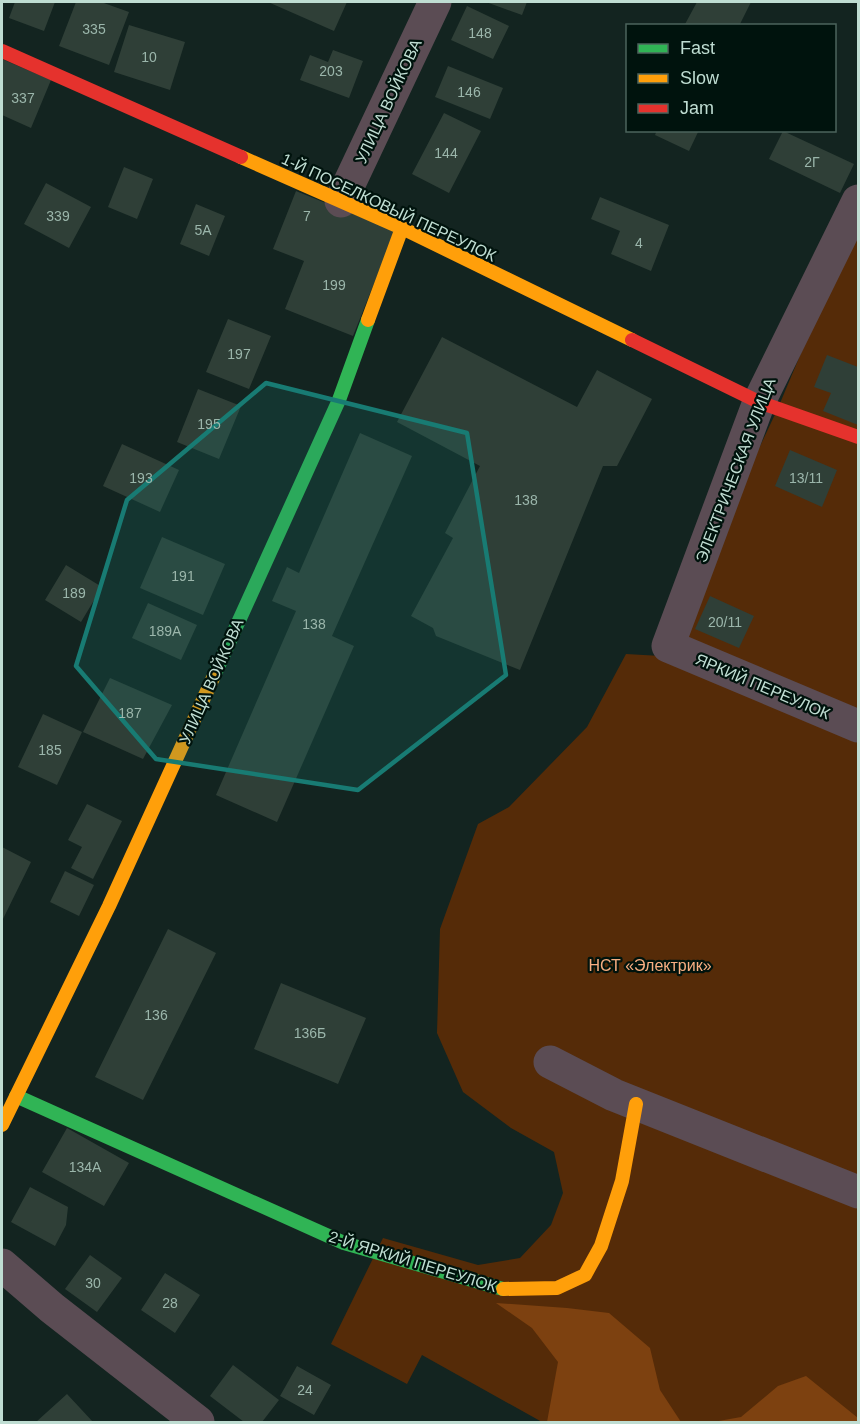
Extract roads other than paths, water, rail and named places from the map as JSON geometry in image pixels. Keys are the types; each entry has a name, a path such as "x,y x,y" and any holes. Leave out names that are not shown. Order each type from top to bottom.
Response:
{"street":[{"name":"УЛИЦА ВОЙКОВА","path":"340,201 435,2"},
{"name":"1-Й ПОСЕЛКОВЫЙ ПЕРЕУЛОК","path":"2,51 402,228 759,402 858,437"},
{"name":"ЭЛЕКТРИЧЕСКАЯ УЛИЦА","path":"668,646 759,402 858,201"},
{"name":"УЛИЦА ВОЙКОВА","path":"2,1125 109,906 339,400 402,228"},
{"name":"ЯРКИЙ ПЕРЕУЛОК","path":"668,646 858,726"},
{"path":"550,1062 614,1095 858,1192"},
{"name":"2-Й ЯРКИЙ ПЕРЕУЛОК","path":"16,1096 344,1243 505,1289 557,1288 585,1275 601,1246 621,1181 636,1104"},
{"path":"2,1264 52,1308 198,1422"}],"park label":[{"name":"НСТ «Электрик»","path":"650,965"}]}
